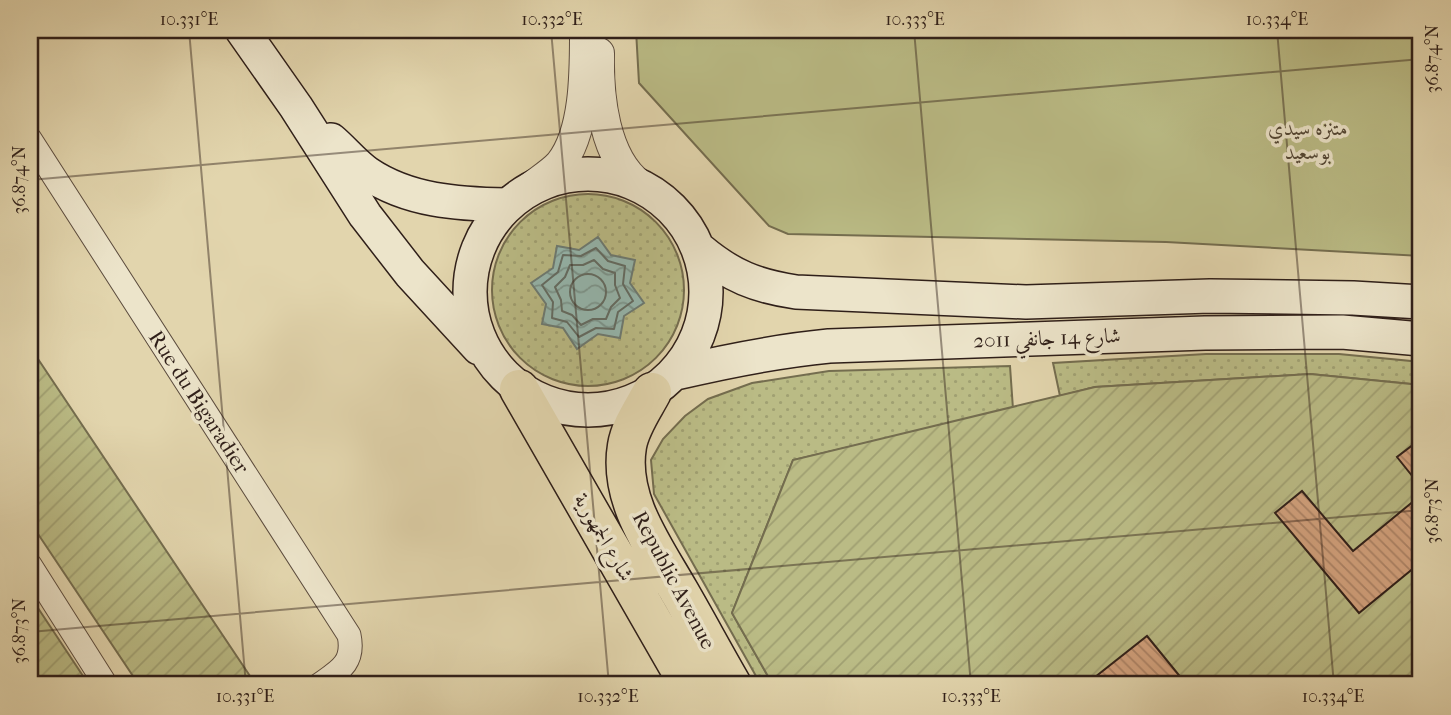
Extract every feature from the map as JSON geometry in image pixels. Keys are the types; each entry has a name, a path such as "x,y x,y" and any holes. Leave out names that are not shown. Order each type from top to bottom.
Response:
{"highway":[{"name":"Republic Avenue","path":"664,382 635,423 627,444 626,468 630,498 644,530 732,685"},
{"name":"شارع الجمهورية","path":"519,388 689,685"}],"main road":[{"path":"242,30 296,107 365,215 410,273 490,359 519,388 539,400 561,407 585,410 608,409 631,403 664,382 691,351 702,327 707,302 706,275 700,250 686,224 666,201 640,185 614,176 585,173 556,177 518,197 488,227 476,252 470,279 470,307 477,335 490,359"},
{"path":"296,107 365,172 394,188 461,204 518,197"},
{"name":"شارع 14 جانفي 2011","path":"700,250 724,270 743,279 763,287 796,292 1026,302 1210,296 1421,302"},
{"name":"شارع 14 جانفي 2011","path":"664,382 740,357 829,346 1205,333 1342,332 1421,338"}],"street":[{"path":"518,197 559,166 577,132 584,30"},
{"path":"600,30 599,71 611,143 624,169 640,185"},
{"name":"Rue du Bigaradier","path":"30,139 349,635 350,649 343,668 319,685"},
{"path":"30,565 106,685"}],"green space":[{"name":"متنزه سيدي بوسعيد","path":"636,30 1421,30 1421,256 1166,242 788,234 769,226 639,83"},
{"path":"588,194 625,201 656,222 677,253 684,290 677,327 656,358 625,379 588,386 551,379 520,358 499,327 492,290 499,253 520,222 551,201"},
{"path":"30,347 256,685 139,685 30,522"},
{"path":"1206,354 1339,354 1421,362 1421,385 1310,374 1095,387 1060,396 1053,363"},
{"path":"1010,366 1013,409 793,460 732,613 773,685 761,685 654,494 651,460 663,439 685,416 708,399 752,383 829,371"},
{"path":"1310,374 1421,385 1421,685 773,685 732,613 793,460 1095,387"},
{"path":"30,596 89,685 30,685"}],"water":[{"path":"598,237 611,255 635,260 630,283 644,303 624,316 620,338 598,334 577,349 563,328 542,324 546,304 531,283 553,268 557,246 579,250"}],"building":[{"path":"1418,441 1421,445 1421,487 1397,457"},
{"path":"1302,491 1353,551 1421,495 1421,562 1359,613 1275,513"},
{"path":"1147,636 1187,685 1085,685"}]}
